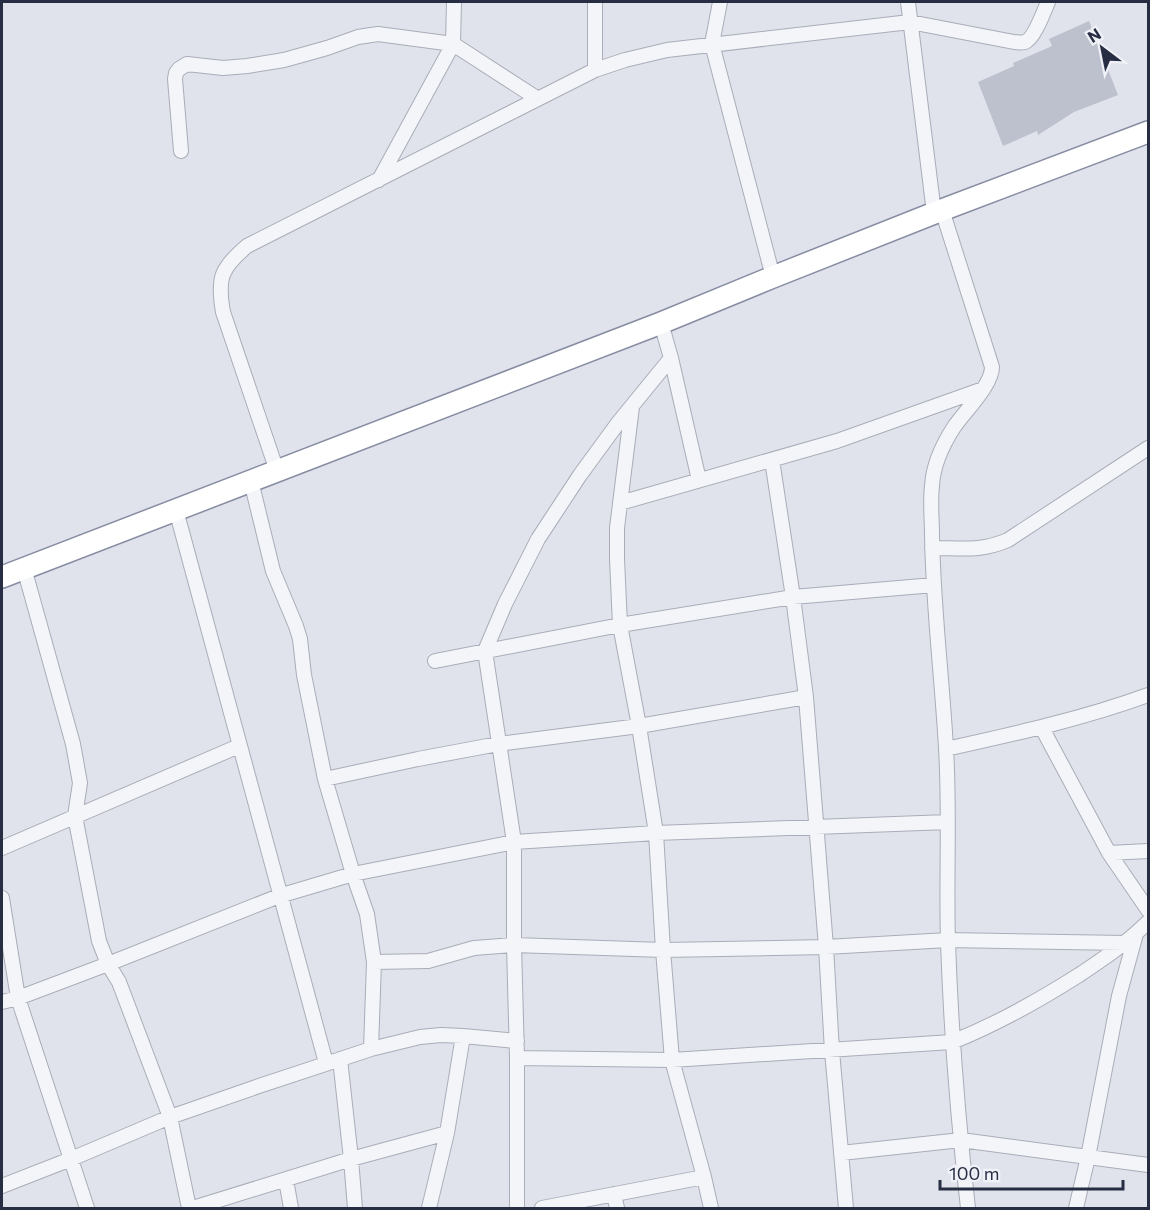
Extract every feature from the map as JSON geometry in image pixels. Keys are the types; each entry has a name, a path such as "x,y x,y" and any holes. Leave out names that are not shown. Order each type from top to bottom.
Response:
{"highway":[{"path":"2,577 662,323 938,211 1149,132"}],"street":[{"path":"379,180 453,44 454,2"},
{"path":"595,2 595,70"},
{"path":"720,2 712,44 773,277"},
{"path":"908,2 938,211 992,367 990,379 954,428 940,454 934,469 932,486 932,548 946,749 948,940 952,1042 968,1209"},
{"path":"277,471 223,312 220,294 222,276 231,260 247,246 595,70 624,60 667,50 712,44 910,22 1014,42 1025,42 1030,39 1048,2"},
{"path":"181,151 175,79 179,69 187,64 224,68 247,66 284,60 358,37 378,34 453,44 538,99"},
{"path":"662,323 699,480"},
{"path":"517,1209 514,842 485,651 505,604 538,539 580,475 671,358"},
{"path":"620,503 866,431 983,389"},
{"path":"633,405 617,528 620,624 656,833 672,1060 711,1209"},
{"path":"932,548 986,548 1008,540 1149,448"},
{"path":"771,460 806,697 846,1209"},
{"path":"251,481 268,554 300,639 304,675 325,779 367,914 374,963 371,1049"},
{"path":"176,510 326,1064"},
{"path":"24,568 73,744 80,783 75,816 99,941 108,964 119,982 170,1117 191,1209 351,1159 447,1133"},
{"path":"435,661 620,624 793,597 934,585"},
{"path":"946,749 1042,728 1123,705 1149,695"},
{"path":"325,779 498,744 639,726 806,697"},
{"path":"1042,728 1109,853 1149,910"},
{"path":"2,848 239,746"},
{"path":"2,1002 108,964 279,896 353,874 514,842 656,833 948,822"},
{"path":"1109,853 1149,851"},
{"path":"2,898 18,998 87,1209"},
{"path":"517,1058 672,1060 952,1042 1028,1007 1104,959 1149,922"},
{"path":"374,963 428,961 474,948 514,945 663,950 948,940 1130,939"},
{"path":"1076,1209 1130,939"},
{"path":"2,1186 170,1117 371,1049 420,1037 463,1036 517,1041"},
{"path":"429,1209 447,1133 463,1036"},
{"path":"340,1059 355,1209"},
{"path":"841,1153 961,1140 1149,1165"},
{"path":"542,1209 704,1177"},
{"path":"286,1180 291,1209"},
{"path":"614,1194 616,1209"}],"building":[{"path":"1089,21 1118,95 1074,112 1038,135 1037,131 1003,146 978,82 1052,46 1049,39"}]}
